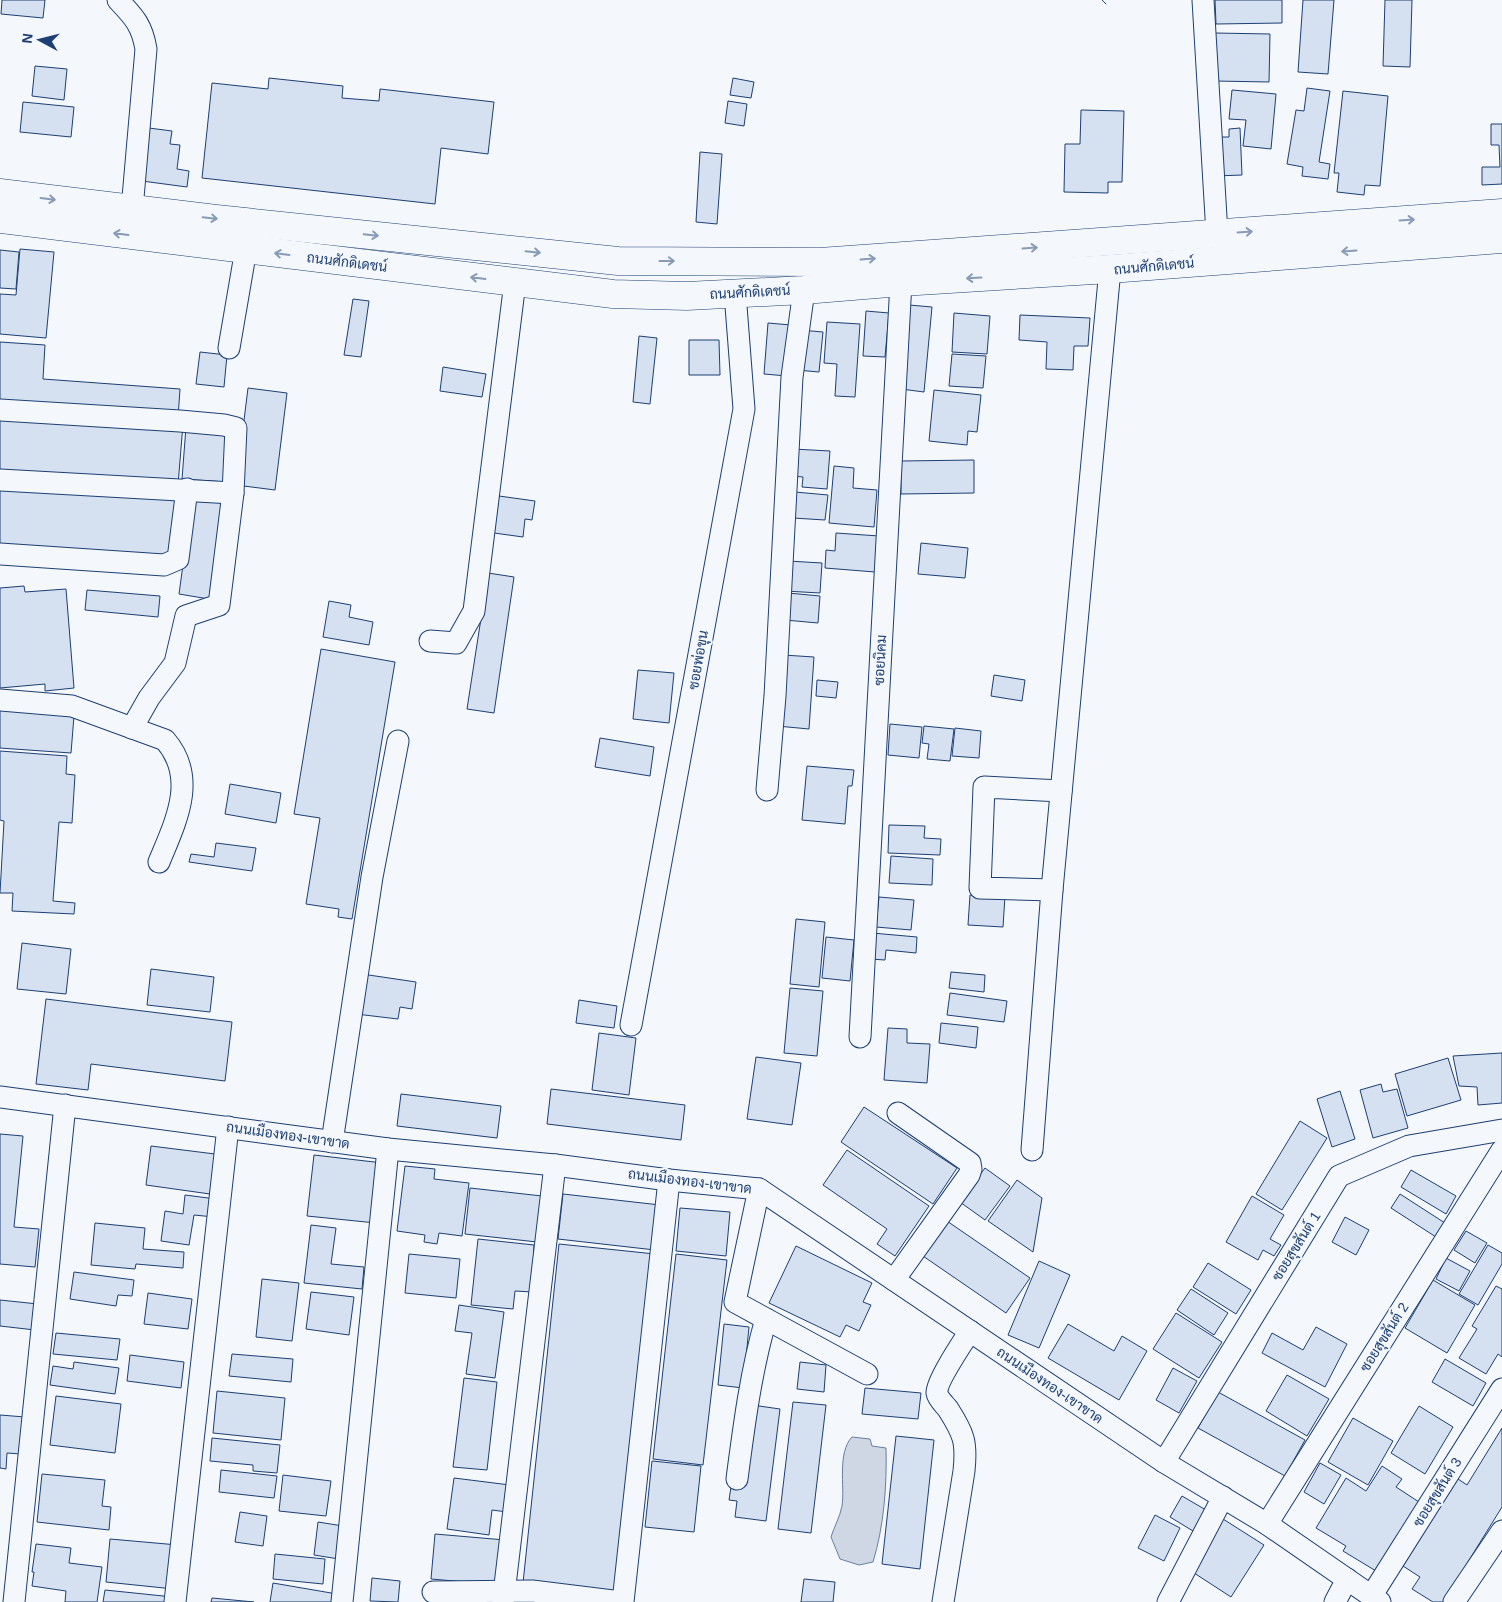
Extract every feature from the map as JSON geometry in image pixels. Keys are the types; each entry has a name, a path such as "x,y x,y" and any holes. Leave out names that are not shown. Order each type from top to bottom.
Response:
{"main road":[{"name":"ถนนศักดิเดชน์","path":"0,193 618,261 820,262 1502,213"},
{"name":"ถนนศักดิเดชน์","path":"0,219 613,294 687,296 1110,270 1502,239"}],"street":[{"path":"118,0 136,18 144,35 146,49 132,209"},
{"path":"1203,0 1217,234"},
{"path":"229,348 246,249"},
{"path":"1032,1150 1052,890 1110,270"},
{"path":"430,641 456,643 474,611 516,282"},
{"name":"ซอยนิคม","path":"860,1037 901,282"},
{"path":"767,790 775,696 792,377 804,290"},
{"name":"ซอยพ่อขุน","path":"631,1025 744,409 734,293"},
{"path":"0,410 224,425 236,428 233,493 219,605 186,616 175,663 149,698 132,728"},
{"path":"0,480 233,493"},
{"path":"0,554 168,564 178,559 187,489"},
{"path":"0,700 72,706 165,740 174,751 182,773 181,799 159,862"},
{"path":"332,1142 372,877 398,742"},
{"path":"1052,890 980,888 984,787 1061,791"},
{"name":"ถนนเมืองทอง-เขาขาด","path":"0,1097 388,1149 555,1165 669,1180 759,1189 1164,1462 1266,1524 1376,1599"},
{"path":"14,1602 65,1105"},
{"path":"894,1280 969,1175 971,1169 970,1163 898,1113"},
{"path":"175,1602 228,1127"},
{"name":"ซอยสุขสันต์ 1","path":"1164,1462 1339,1176 1408,1146 1502,1130"},
{"path":"342,1602 388,1149"},
{"name":"ซอยสุขสันต์ 2","path":"1266,1524 1502,1150"},
{"path":"503,1597 555,1165"},
{"path":"433,1592 503,1597 548,1593 622,1602 669,1180"},
{"path":"759,1189 735,1302 867,1374"},
{"path":"737,1479 744,1422 758,1346 766,1319"},
{"path":"943,1602 966,1450 962,1432 939,1398 937,1390 950,1362 970,1331"},
{"name":"ซอยสุขสันต์ 3","path":"1376,1599 1502,1388"},
{"path":"1168,1602 1223,1497"},
{"path":"1454,1602 1502,1531"},
{"path":"1335,1602 1347,1579"}],"shaded area":[{"path":"852,1437 870,1439 872,1446 886,1448 884,1505 877,1548 873,1562 859,1565 840,1559 831,1537 842,1506 843,1461 847,1444"}],"building":[{"path":"2,0 45,0 43,18 1,14"},
{"path":"1215,0 1282,0 1282,23 1216,24"},
{"path":"1303,0 1334,0 1328,74 1298,72"},
{"path":"1385,0 1412,0 1410,67 1383,66"},
{"path":"1215,33 1270,34 1269,82 1215,81"},
{"path":"35,66 67,69 64,100 32,96"},
{"path":"269,78 343,86 342,98 379,101 380,89 494,102 488,154 441,148 435,204 202,178 212,83 268,89"},
{"path":"733,78 754,82 751,98 730,95"},
{"path":"1307,88 1330,91 1319,162 1330,164 1328,179 1302,176 1303,167 1287,164 1296,110 1304,111"},
{"path":"1232,90 1276,94 1271,149 1243,146 1246,120 1229,119"},
{"path":"1343,91 1388,96 1380,186 1365,185 1364,195 1337,192 1339,173 1334,173"},
{"path":"728,101 747,104 744,126 725,123"},
{"path":"23,102 74,107 71,137 20,132"},
{"path":"1081,110 1124,111 1122,182 1108,182 1108,193 1064,192 1065,144 1080,144"},
{"path":"1491,124 1502,124 1502,184 1482,185 1482,167 1500,167 1499,145 1491,145"},
{"path":"149,128 172,131 170,144 180,145 177,169 189,171 187,187 142,181"},
{"path":"1240,128 1242,175 1215,176 1214,137 1229,137 1229,129"},
{"path":"700,152 722,154 717,224 696,222"},
{"path":"20,249 54,252 46,338 0,334 0,294 16,295"},
{"path":"0,250 19,252 16,289 0,288"},
{"path":"353,299 369,301 361,357 344,355"},
{"path":"909,305 932,307 924,392 901,389"},
{"path":"866,311 889,313 885,357 863,356"},
{"path":"954,313 990,316 987,354 952,352"},
{"path":"1020,315 1090,318 1088,346 1074,346 1073,370 1046,369 1047,342 1019,340"},
{"path":"827,322 860,324 855,397 835,396 837,364 824,363"},
{"path":"768,323 791,325 787,376 764,374"},
{"path":"800,330 823,332 819,372 797,370"},
{"path":"639,336 657,338 650,404 633,402"},
{"path":"689,340 719,340 720,375 689,375"},
{"path":"0,342 45,345 43,379 180,389 178,418 0,405"},
{"path":"200,352 227,355 224,387 196,384"},
{"path":"952,354 986,356 983,388 949,386"},
{"path":"443,367 486,374 482,397 440,391"},
{"path":"248,388 287,393 275,490 236,485"},
{"path":"934,390 981,395 977,432 968,431 967,445 929,441"},
{"path":"0,414 183,424 178,485 0,473"},
{"path":"186,427 229,430 226,482 182,479"},
{"path":"793,449 830,451 827,489 802,487 803,477 791,476"},
{"path":"974,460 974,493 901,494 901,461"},
{"path":"834,466 854,468 853,488 877,490 874,527 829,523"},
{"path":"0,484 177,492 173,556 0,545"},
{"path":"193,492 223,496 209,599 179,594"},
{"path":"795,492 828,495 825,520 793,518"},
{"path":"499,496 535,501 532,520 525,519 523,537 494,533"},
{"path":"836,533 879,536 875,572 825,568 826,550 835,551"},
{"path":"921,543 968,548 965,578 918,574"},
{"path":"788,561 822,563 820,593 785,591"},
{"path":"488,573 514,577 494,713 467,709"},
{"path":"24,586 25,592 66,589 74,688 45,691 45,684 0,688 0,588"},
{"path":"87,590 160,596 158,617 85,610"},
{"path":"788,593 820,596 818,623 785,620"},
{"path":"329,601 351,605 349,617 373,622 369,645 323,637"},
{"path":"321,649 395,662 352,919 338,917 339,909 306,904 320,818 294,814"},
{"path":"783,655 814,657 809,729 777,726"},
{"path":"638,670 674,673 669,723 633,719"},
{"path":"994,675 1025,680 1022,701 991,696"},
{"path":"817,680 838,682 836,698 816,696"},
{"path":"0,710 74,716 71,753 0,748"},
{"path":"890,724 922,727 919,758 888,755"},
{"path":"924,726 954,729 950,761 927,759 929,744 922,743"},
{"path":"955,728 981,731 979,758 952,756"},
{"path":"600,738 654,747 650,776 595,767"},
{"path":"0,751 67,756 66,774 75,775 72,823 59,822 53,901 75,903 74,914 12,911 13,893 0,893 4,821 0,820"},
{"path":"807,766 854,770 852,786 848,786 845,824 802,820"},
{"path":"230,784 281,793 276,823 225,814"},
{"path":"889,825 925,826 924,838 941,839 940,855 888,853"},
{"path":"216,843 256,848 252,871 189,862 191,854 214,857"},
{"path":"891,856 933,859 932,885 889,883"},
{"path":"970,895 1005,896 1003,927 968,925"},
{"path":"879,897 914,900 911,930 876,927"},
{"path":"796,919 825,922 819,987 790,984"},
{"path":"872,933 917,937 916,953 886,950 885,960 870,959"},
{"path":"826,937 854,940 850,981 822,978"},
{"path":"22,943 71,949 66,994 17,989"},
{"path":"151,969 214,977 210,1012 147,1005"},
{"path":"951,972 985,975 984,992 949,988"},
{"path":"362,974 416,982 412,1009 400,1007 398,1019 356,1014"},
{"path":"790,988 823,991 817,1056 784,1053"},
{"path":"950,993 1007,1001 1004,1022 947,1015"},
{"path":"46,999 232,1022 225,1081 91,1064 88,1090 36,1084"},
{"path":"579,1000 617,1006 614,1028 576,1023"},
{"path":"941,1023 978,1027 976,1048 939,1043"},
{"path":"888,1028 907,1029 907,1043 930,1044 927,1083 884,1080"},
{"path":"599,1033 636,1038 629,1095 592,1090"},
{"path":"1502,1053 1502,1103 1478,1105 1477,1087 1459,1086 1453,1056"},
{"path":"756,1057 801,1063 792,1125 747,1119"},
{"path":"1448,1058 1461,1100 1407,1116 1395,1074"},
{"path":"1381,1084 1383,1092 1397,1089 1408,1128 1373,1138 1360,1090"},
{"path":"551,1089 685,1105 681,1140 547,1124"},
{"path":"1340,1091 1355,1139 1332,1147 1317,1099"},
{"path":"401,1094 501,1106 497,1138 397,1126"},
{"path":"864,1107 957,1168 933,1204 841,1142"},
{"path":"1300,1121 1327,1138 1282,1210 1256,1194"},
{"path":"0,1134 23,1136 14,1227 39,1229 35,1267 0,1264"},
{"path":"151,1146 215,1154 210,1194 146,1185"},
{"path":"847,1150 929,1206 895,1256 877,1244 887,1229 823,1185"},
{"path":"314,1155 383,1163 376,1223 307,1216"},
{"path":"405,1166 435,1169 434,1179 469,1183 462,1236 439,1233 437,1244 424,1242 425,1235 397,1231"},
{"path":"985,1168 1010,1186 985,1220 960,1202"},
{"path":"1411,1170 1456,1196 1446,1214 1401,1187"},
{"path":"1017,1180 1042,1198 1033,1252 988,1221"},
{"path":"470,1188 542,1196 537,1242 465,1234"},
{"path":"563,1194 660,1205 655,1250 558,1239"},
{"path":"1400,1194 1445,1223 1436,1237 1391,1208"},
{"path":"185,1195 216,1199 214,1217 194,1215 189,1245 161,1241 165,1211 183,1214"},
{"path":"1252,1196 1284,1215 1270,1239 1281,1245 1274,1256 1263,1250 1258,1260 1226,1242"},
{"path":"680,1208 730,1212 726,1256 676,1251"},
{"path":"1345,1217 1369,1230 1356,1255 1332,1242"},
{"path":"944,1219 1030,1278 1006,1313 920,1254"},
{"path":"95,1223 145,1228 143,1249 184,1252 183,1268 136,1264 135,1269 91,1265"},
{"path":"311,1225 336,1228 331,1264 364,1267 362,1289 304,1283"},
{"path":"1466,1231 1487,1243 1475,1263 1454,1250"},
{"path":"478,1239 534,1245 532,1292 515,1291 513,1309 471,1305"},
{"path":"559,1244 655,1254 618,1592 523,1583"},
{"path":"1488,1245 1502,1253 1502,1264 1478,1305 1459,1294"},
{"path":"796,1246 872,1283 863,1302 871,1305 859,1331 846,1325 840,1337 769,1303"},
{"path":"409,1254 460,1259 456,1298 405,1293"},
{"path":"676,1254 727,1260 703,1465 653,1459"},
{"path":"1446,1258 1470,1271 1459,1291 1436,1279"},
{"path":"1039,1261 1070,1275 1039,1348 1008,1335"},
{"path":"1208,1263 1251,1290 1236,1314 1193,1287"},
{"path":"74,1272 134,1280 132,1296 118,1295 116,1306 70,1299"},
{"path":"262,1279 299,1283 292,1341 256,1337"},
{"path":"1433,1280 1475,1305 1447,1353 1405,1328"},
{"path":"1496,1286 1502,1289 1502,1357 1498,1354 1486,1374 1459,1358 1477,1329 1472,1326"},
{"path":"1191,1289 1228,1313 1214,1335 1177,1310"},
{"path":"311,1292 354,1297 349,1335 306,1329"},
{"path":"148,1293 192,1299 188,1329 144,1324"},
{"path":"0,1300 38,1304 35,1330 0,1326"},
{"path":"459,1305 504,1312 495,1378 466,1374 472,1333 455,1331"},
{"path":"1176,1313 1222,1342 1199,1378 1153,1349"},
{"path":"724,1324 749,1327 743,1388 718,1385"},
{"path":"1068,1324 1114,1351 1122,1336 1147,1351 1119,1400 1048,1358"},
{"path":"1316,1327 1347,1344 1325,1387 1262,1353 1272,1333 1303,1350"},
{"path":"56,1333 120,1339 117,1360 53,1354"},
{"path":"232,1354 293,1359 291,1382 229,1376"},
{"path":"130,1355 184,1362 181,1388 127,1381"},
{"path":"1445,1359 1486,1383 1473,1406 1432,1382"},
{"path":"74,1362 119,1368 115,1394 50,1385 53,1366 73,1369"},
{"path":"800,1362 826,1365 824,1392 797,1389"},
{"path":"1173,1368 1197,1381 1179,1413 1156,1400"},
{"path":"1287,1375 1329,1399 1307,1436 1266,1411"},
{"path":"464,1378 497,1382 487,1470 453,1467"},
{"path":"865,1388 921,1393 918,1419 862,1414"},
{"path":"217,1391 285,1398 281,1440 213,1433"},
{"path":"1218,1392 1305,1440 1285,1476 1198,1428"},
{"path":"56,1396 121,1404 115,1453 50,1445"},
{"path":"793,1402 826,1405 811,1533 778,1529"},
{"path":"752,1405 780,1409 766,1521 735,1517 737,1501 729,1500 731,1487 742,1489"},
{"path":"1419,1406 1453,1427 1425,1474 1391,1453"},
{"path":"0,1415 25,1417 21,1454 7,1453 6,1469 0,1468"},
{"path":"1353,1418 1393,1441 1368,1485 1328,1462"},
{"path":"1502,1428 1502,1507 1443,1602 1433,1602 1412,1589 1420,1577 1403,1566 1458,1479 1467,1485"},
{"path":"896,1436 934,1440 920,1569 882,1564"},
{"path":"212,1438 280,1445 277,1473 253,1471 253,1465 210,1461"},
{"path":"652,1461 701,1466 694,1532 645,1527"},
{"path":"1320,1463 1341,1475 1324,1504 1304,1492"},
{"path":"1382,1466 1402,1479 1396,1487 1419,1502 1376,1571 1343,1551 1346,1546 1316,1528 1346,1478 1366,1491"},
{"path":"221,1470 277,1476 274,1498 219,1492"},
{"path":"42,1474 105,1480 102,1506 111,1507 109,1530 37,1522"},
{"path":"283,1475 331,1481 326,1516 279,1511"},
{"path":"454,1478 510,1485 507,1512 492,1510 489,1535 447,1529"},
{"path":"1182,1496 1206,1510 1193,1531 1170,1517"},
{"path":"240,1512 267,1516 263,1546 235,1542"},
{"path":"1155,1515 1180,1528 1164,1561 1138,1548"},
{"path":"1223,1519 1264,1545 1231,1597 1191,1571"},
{"path":"318,1522 343,1526 339,1559 314,1555"},
{"path":"435,1534 505,1540 501,1585 431,1579"},
{"path":"110,1539 178,1545 174,1589 106,1582"},
{"path":"36,1544 71,1548 69,1563 102,1567 97,1602 65,1602 66,1591 32,1586"},
{"path":"275,1554 325,1559 323,1584 273,1579"},
{"path":"372,1578 400,1581 398,1602 370,1601"},
{"path":"804,1579 835,1582 833,1602 801,1602"},
{"path":"273,1583 337,1594 336,1602 270,1602"},
{"path":"105,1590 173,1597 173,1602 103,1602"},
{"path":"212,1598 254,1602 211,1602"}],"fence":[{"path":"1102,0 1107,5"}]}
